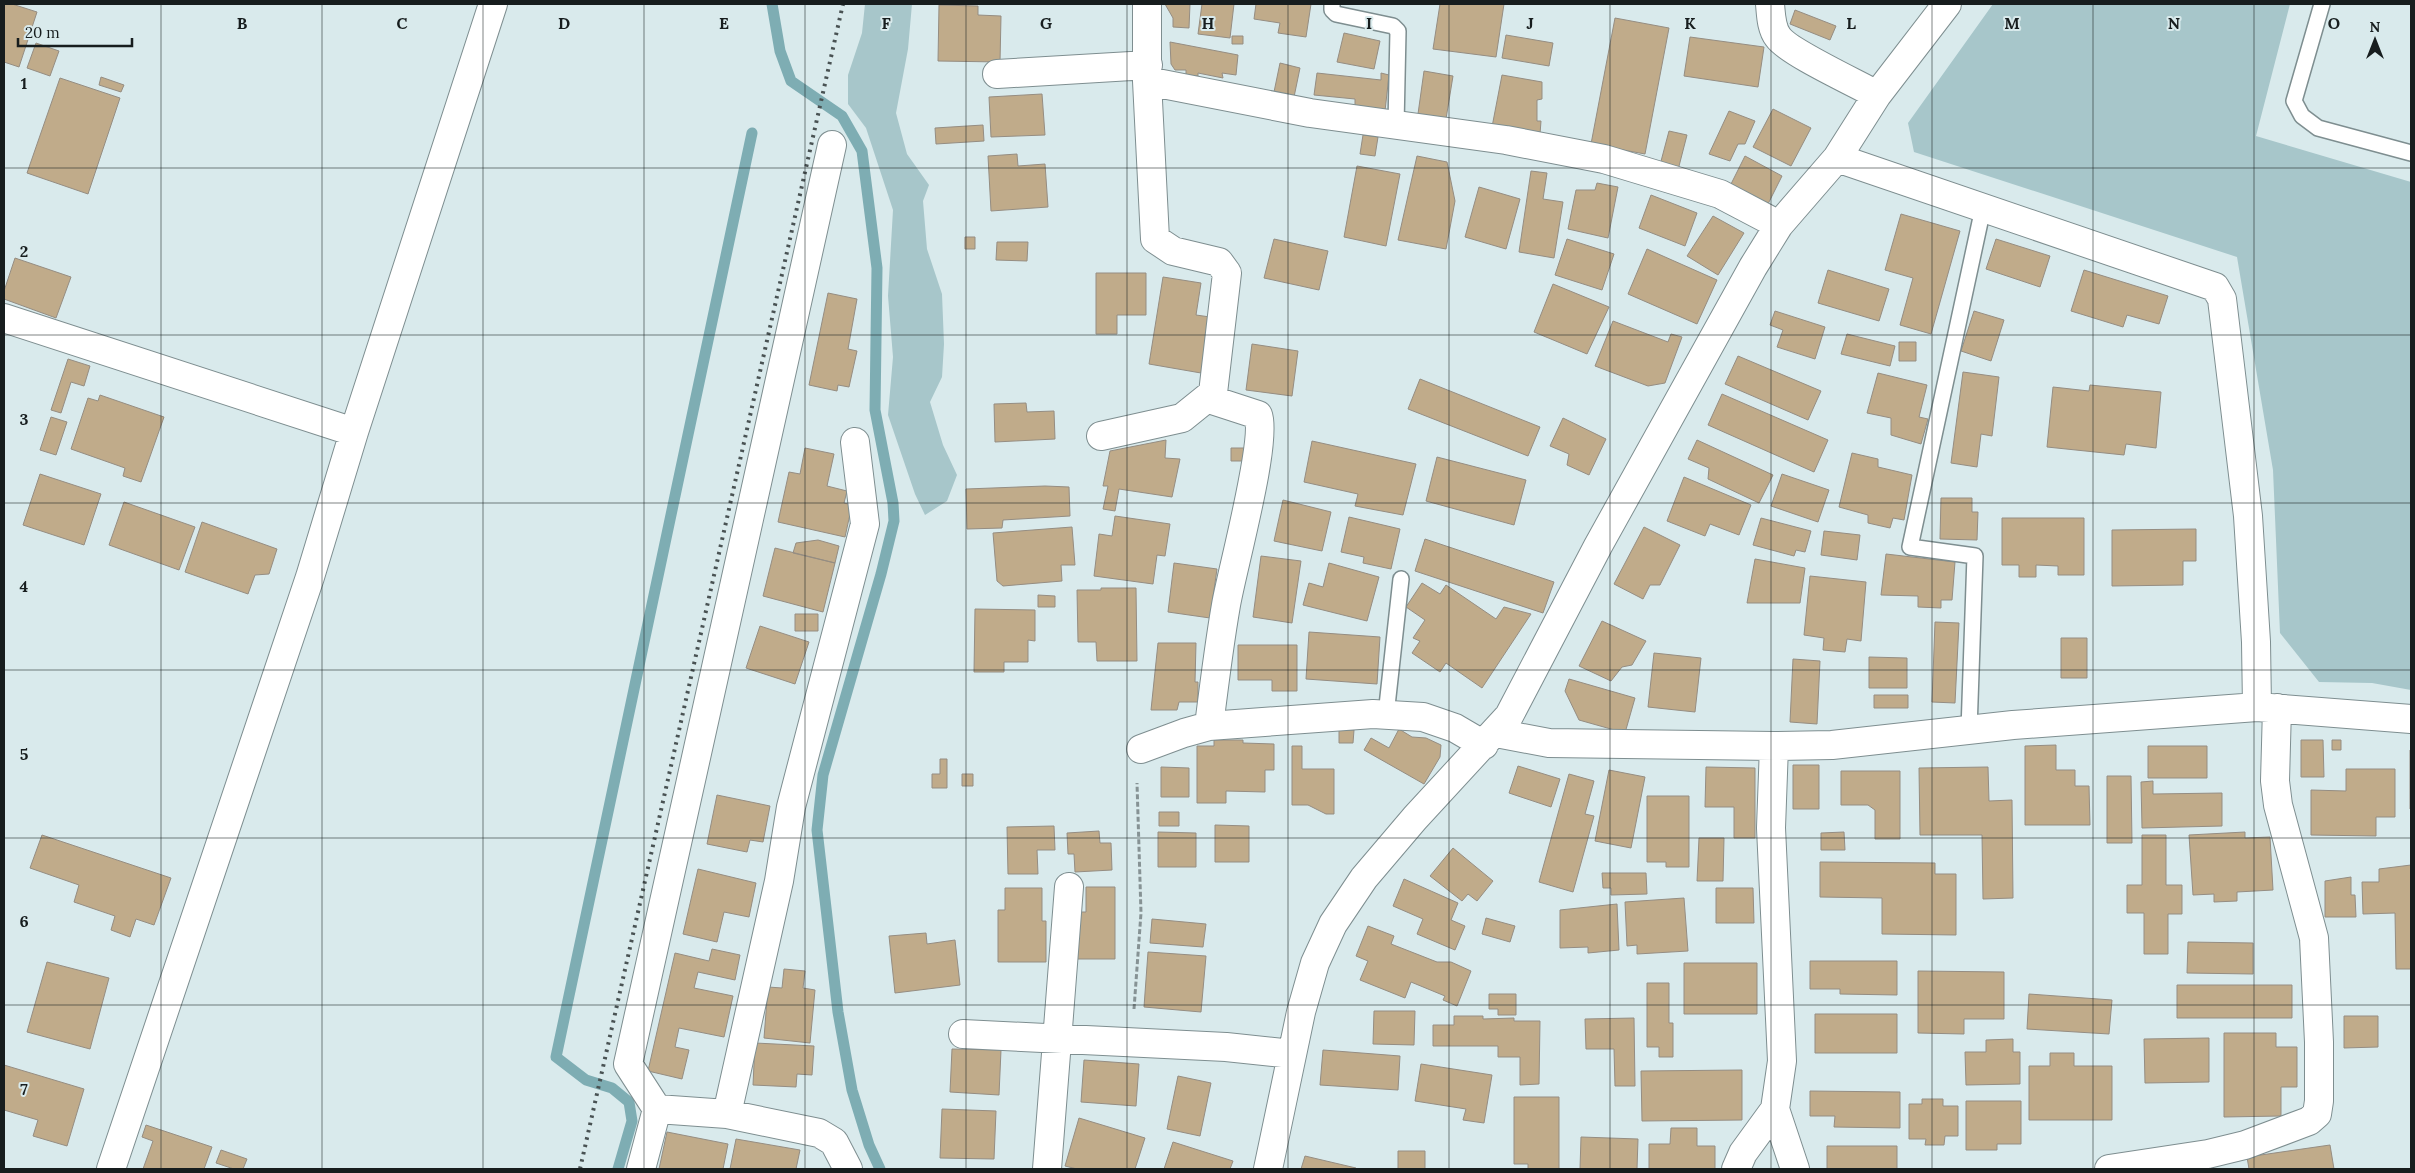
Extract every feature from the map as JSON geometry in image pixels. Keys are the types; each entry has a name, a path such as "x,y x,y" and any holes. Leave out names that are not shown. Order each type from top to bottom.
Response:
{"street":[{"path":"111,1169 310,577 354,432 493,4"},
{"path":"1147,4 1147,73 1155,239 1173,251 1219,262 1227,273 1213,393 1216,401 1258,415 1261,422 1258,449 1226,605 1209,726"},
{"path":"1770,4 1774,31 1779,39 1812,60 1877,95"},
{"path":"1268,1169 1301,1012 1316,963 1333,924 1364,878 1415,818 1490,739 1509,716 1612,521 1753,267 1779,225 1837,158 1877,95 1947,4"},
{"path":"997,74 1147,73 1310,112 1506,140 1604,159 1720,194 1779,225"},
{"path":"641,1169 657,1109 628,1064 832,145"},
{"path":"1837,158 2216,287 2222,299 2248,516 2256,642 2267,707 2278,805 2314,938 2319,1042 2317,1114 2309,1121 2245,1146 2139,1167 2109,1169"},
{"path":"4,318 354,432"},
{"path":"1101,436 1182,418 1213,393"},
{"path":"727,1114 779,881 791,807 865,524 855,442"},
{"path":"1141,749 1209,726 1373,714 1423,717 1490,739 1549,743 1774,746 1832,745 2136,714 2267,707 2411,719"},
{"path":"1774,746 1772,828 1782,1061 1775,1109 1795,1169"},
{"path":"1047,1169 1069,887"},
{"path":"963,1034 1058,1037 1226,1047 1292,1054"},
{"path":"657,1109 727,1114 819,1134 834,1142 848,1169"},
{"path":"1736,1169 1743,1153 1775,1109"}],"lane":[{"path":"1332,4 1332,10 1336,14 1393,26 1398,31 1396,125"},
{"path":"2322,4 2294,101 2302,116 2318,128 2411,153"},
{"path":"1970,730 1975,556 1910,547 1982,208"},
{"path":"1386,715 1401,579"}],"path":[{"path":"1132,1042 1141,913 1136,795 1141,749"}],"shaded area":[{"path":"865,4 912,4 908,49 896,113 907,154 929,185 923,201 927,249 942,294 944,344 942,377 930,402 943,445 957,475 947,501 925,515 915,494 888,415 893,357 888,296 893,210 866,128 848,104 848,75 862,33"},
{"path":"1993,4 2290,4 2256,136 2411,182 2411,690 2372,683 2319,682 2280,633 2273,470 2237,257 1914,152 1908,123"}],"building":[{"path":"4,4 12,4 37,12 19,67 4,62"},
{"path":"1165,4 1190,4 1189,28 1173,27 1173,18"},
{"path":"1202,4 1234,4 1230,38 1198,34"},
{"path":"1256,4 1311,4 1306,37 1278,33 1280,23 1254,19"},
{"path":"1440,4 1504,4 1496,57 1433,49"},
{"path":"939,5 978,6 978,15 1001,16 1000,62 938,61"},
{"path":"1795,10 1836,26 1830,40 1790,24"},
{"path":"1615,18 1669,28 1645,154 1591,144"},
{"path":"1344,33 1380,41 1374,69 1337,62"},
{"path":"1506,35 1553,43 1549,66 1502,58"},
{"path":"1232,36 1243,36 1243,44 1232,44"},
{"path":"1690,37 1764,47 1758,87 1684,76"},
{"path":"1170,42 1238,55 1236,75 1222,73 1223,78 1198,73 1198,76 1186,76 1186,70 1175,70 1171,64"},
{"path":"36,43 59,51 50,76 27,68"},
{"path":"1280,63 1300,68 1294,97 1274,92"},
{"path":"1424,71 1453,76 1445,125 1417,121"},
{"path":"1317,73 1381,80 1381,73 1389,75 1385,111 1355,107 1355,99 1314,95"},
{"path":"1502,75 1542,82 1542,99 1537,100 1537,121 1541,121 1540,134 1492,127"},
{"path":"101,77 124,85 121,92 99,85"},
{"path":"60,78 120,98 88,194 27,173"},
{"path":"1042,94 1045,135 991,137 989,97"},
{"path":"1773,109 1811,128 1791,166 1753,147"},
{"path":"1729,111 1755,121 1745,144 1738,144 1730,161 1709,154"},
{"path":"983,125 984,141 936,144 935,128"},
{"path":"1669,131 1687,135 1678,170 1660,165"},
{"path":"1363,135 1378,137 1375,156 1360,154"},
{"path":"1017,154 1018,166 1045,164 1048,207 991,211 988,156"},
{"path":"1417,156 1447,162 1455,201 1446,249 1398,240"},
{"path":"1745,156 1782,176 1768,204 1731,184"},
{"path":"1357,166 1400,174 1386,246 1344,237"},
{"path":"1531,171 1547,173 1543,199 1563,202 1554,258 1519,252"},
{"path":"1597,183 1618,187 1608,238 1568,229 1576,190 1595,190"},
{"path":"1479,187 1520,199 1506,249 1465,237"},
{"path":"1651,195 1697,213 1685,246 1639,228"},
{"path":"1901,214 1960,231 1931,334 1900,325 1913,278 1885,270"},
{"path":"1713,216 1744,233 1718,275 1687,256"},
{"path":"965,237 975,237 975,249 965,249"},
{"path":"1274,239 1328,251 1319,290 1264,278"},
{"path":"1567,239 1614,254 1602,290 1555,275"},
{"path":"1996,239 2050,256 2040,287 1986,269"},
{"path":"997,242 1028,242 1027,261 996,260"},
{"path":"1647,249 1717,280 1697,324 1628,294"},
{"path":"15,258 71,277 56,318 4,299 4,291"},
{"path":"1828,270 1889,289 1879,321 1818,303"},
{"path":"2084,270 2168,296 2159,324 2127,315 2123,327 2071,311"},
{"path":"1096,273 1146,273 1146,315 1117,315 1117,334 1096,334"},
{"path":"1163,277 1201,283 1196,315 1210,317 1201,373 1149,364"},
{"path":"1553,284 1609,307 1587,354 1534,332"},
{"path":"828,293 857,299 848,349 857,351 849,387 838,385 837,391 809,385"},
{"path":"1775,311 1825,327 1815,359 1777,347 1783,330 1770,325"},
{"path":"1974,311 2004,320 1991,361 1961,351"},
{"path":"1613,321 1668,342 1671,334 1682,337 1665,383 1648,386 1595,366"},
{"path":"1847,334 1895,346 1890,366 1841,354"},
{"path":"1899,342 1916,342 1916,361 1899,361"},
{"path":"1252,344 1298,351 1292,396 1246,390"},
{"path":"1738,356 1821,391 1808,420 1725,384"},
{"path":"68,359 90,366 84,386 71,382 61,413 51,410"},
{"path":"1963,372 1999,377 1992,436 1981,434 1977,467 1951,463"},
{"path":"1878,373 1927,385 1919,417 1928,419 1921,444 1891,435 1891,418 1867,413"},
{"path":"1420,379 1540,427 1528,456 1408,409"},
{"path":"2090,385 2161,392 2156,448 2126,444 2124,455 2047,447 2053,387 2089,391"},
{"path":"1722,394 1828,440 1814,472 1708,425"},
{"path":"100,395 164,417 141,482 123,476 125,468 71,449 88,398 98,401"},
{"path":"1026,403 1027,412 1054,411 1055,439 995,442 994,404"},
{"path":"51,417 67,422 56,455 40,450"},
{"path":"1563,418 1606,439 1589,475 1567,465 1569,454 1550,446"},
{"path":"1166,440 1165,458 1180,459 1172,497 1119,489 1115,511 1103,509 1108,486 1103,486 1110,451"},
{"path":"1697,440 1773,475 1759,503 1708,479 1709,468 1688,459"},
{"path":"1312,441 1416,464 1403,515 1355,506 1358,494 1304,482"},
{"path":"805,448 834,454 827,486 847,491 844,503 852,505 845,537 778,522 789,472 800,474"},
{"path":"1231,448 1246,448 1245,461 1231,461"},
{"path":"1852,453 1878,459 1878,467 1912,475 1904,520 1893,518 1890,528 1868,523 1868,515 1839,507"},
{"path":"1437,457 1526,480 1514,525 1426,501"},
{"path":"40,474 101,494 84,545 23,525"},
{"path":"1782,474 1829,490 1818,522 1771,506"},
{"path":"1684,477 1751,505 1739,535 1710,524 1705,536 1667,521"},
{"path":"1069,487 1070,516 1003,520 1002,528 967,529 966,489"},
{"path":"1941,498 1972,498 1972,512 1978,512 1977,540 1940,539"},
{"path":"1283,500 1331,512 1322,551 1274,541"},
{"path":"124,502 195,527 179,570 109,545"},
{"path":"1115,516 1170,524 1165,556 1157,555 1153,584 1094,576 1099,534 1112,536"},
{"path":"1349,517 1400,529 1391,569 1363,563 1364,557 1341,552"},
{"path":"1761,518 1811,531 1805,552 1796,550 1794,556 1753,545"},
{"path":"2002,518 2084,518 2084,575 2058,575 2058,566 2036,565 2036,577 2019,577 2019,565 2002,565"},
{"path":"202,522 277,549 269,574 255,575 248,594 185,572"},
{"path":"1072,527 1075,565 1061,565 1062,581 1003,586 997,581 993,533"},
{"path":"1644,527 1680,545 1660,585 1650,585 1643,599 1614,584"},
{"path":"2196,529 2196,561 2183,561 2183,585 2112,586 2112,530"},
{"path":"1824,531 1860,535 1857,560 1821,555"},
{"path":"1425,539 1554,582 1543,613 1415,571"},
{"path":"818,540 839,546 835,563 793,553 796,543"},
{"path":"775,548 835,563 823,612 763,596"},
{"path":"1886,554 1955,562 1952,600 1941,600 1941,608 1918,607 1918,596 1881,595"},
{"path":"1261,556 1301,561 1292,623 1253,617"},
{"path":"1755,559 1805,568 1800,603 1747,603"},
{"path":"1174,563 1217,569 1210,618 1168,612"},
{"path":"1329,563 1379,577 1367,621 1303,605 1309,583 1323,587"},
{"path":"1810,576 1866,582 1861,641 1847,639 1845,652 1823,650 1824,638 1804,635"},
{"path":"1422,583 1440,594 1446,585 1496,619 1504,607 1531,614 1482,688 1446,663 1440,672 1412,653 1420,641 1413,638 1425,620 1406,607"},
{"path":"1101,588 1136,588 1137,661 1097,661 1096,642 1078,642 1077,590 1101,590"},
{"path":"1038,595 1055,596 1055,607 1038,607"},
{"path":"975,609 1035,610 1035,641 1028,640 1028,662 1004,662 1004,672 974,672"},
{"path":"795,614 818,614 818,631 795,631"},
{"path":"1602,621 1646,641 1632,665 1622,667 1611,681 1579,666"},
{"path":"1935,622 1959,623 1955,703 1932,702"},
{"path":"760,626 809,642 795,684 746,668"},
{"path":"1309,632 1380,637 1377,684 1306,679"},
{"path":"2061,638 2087,638 2087,678 2061,678"},
{"path":"1158,643 1196,643 1195,682 1198,682 1198,702 1179,702 1177,710 1151,710"},
{"path":"1238,645 1297,645 1297,691 1272,691 1272,680 1238,680"},
{"path":"1654,653 1701,658 1695,712 1648,707"},
{"path":"1869,657 1907,658 1907,688 1869,688"},
{"path":"1793,659 1820,661 1817,724 1790,722"},
{"path":"1569,679 1635,698 1625,733 1579,720 1565,691"},
{"path":"1874,695 1908,695 1908,708 1874,708"},
{"path":"1399,729 1412,737 1426,738 1441,745 1440,757 1424,784 1364,750 1371,738 1389,748"},
{"path":"1339,730 1354,730 1353,743 1339,743"},
{"path":"1214,740 1243,740 1243,743 1274,744 1274,770 1265,770 1265,792 1226,791 1226,803 1197,803 1197,746 1214,746"},
{"path":"2301,740 2323,740 2324,777 2301,777"},
{"path":"2332,740 2341,740 2341,750 2332,750"},
{"path":"2056,745 2056,770 2075,770 2075,786 2089,786 2090,825 2025,825 2025,746"},
{"path":"1292,746 1302,746 1302,769 1334,769 1334,814 1326,814 1308,805 1292,805"},
{"path":"2148,746 2207,746 2207,778 2148,778"},
{"path":"2411,750 2411,809 2410,809"},
{"path":"940,759 947,759 947,788 932,788 932,774 940,774"},
{"path":"1793,765 1819,765 1819,809 1793,809"},
{"path":"1518,766 1560,779 1551,807 1509,793"},
{"path":"1161,767 1189,768 1189,797 1161,797"},
{"path":"1706,767 1755,768 1755,838 1734,838 1734,807 1705,807"},
{"path":"1988,767 1989,801 2012,800 2013,898 1983,899 1982,835 1920,835 1919,768"},
{"path":"2346,769 2395,769 2395,817 2376,817 2376,836 2311,835 2311,790 2346,791"},
{"path":"1609,770 1645,777 1631,848 1595,841"},
{"path":"1841,771 1900,771 1900,839 1875,839 1875,810 1868,805 1841,805"},
{"path":"962,774 973,774 973,786 962,786"},
{"path":"1569,774 1594,781 1585,814 1594,816 1573,892 1539,882"},
{"path":"2107,776 2131,776 2132,843 2107,843"},
{"path":"2153,781 2153,794 2222,793 2222,826 2142,828 2141,782"},
{"path":"717,795 770,806 763,842 750,840 747,852 707,844"},
{"path":"1647,796 1689,796 1689,867 1666,867 1666,862 1647,862"},
{"path":"1159,812 1179,812 1179,826 1159,826"},
{"path":"1215,825 1249,826 1249,862 1215,862"},
{"path":"1054,826 1055,850 1037,850 1038,874 1008,874 1007,827"},
{"path":"1099,831 1100,843 1111,843 1112,870 1075,872 1074,854 1068,854 1067,833"},
{"path":"1158,832 1196,833 1196,867 1158,867"},
{"path":"1844,832 1845,850 1821,850 1821,833"},
{"path":"2245,832 2245,838 2270,837 2273,890 2237,892 2237,901 2214,902 2214,894 2193,895 2189,835"},
{"path":"42,835 171,878 154,925 136,919 130,937 111,930 115,916 74,902 79,885 30,868"},
{"path":"2142,835 2166,835 2166,885 2182,885 2182,914 2168,914 2168,954 2144,954 2144,913 2127,913 2127,885 2142,885"},
{"path":"1699,838 1724,838 1723,881 1697,881"},
{"path":"1453,848 1493,881 1477,901 1468,894 1462,901 1430,876"},
{"path":"1820,862 1935,863 1935,874 1956,874 1956,935 1882,934 1882,898 1820,897"},
{"path":"2411,865 2411,969 2396,969 2395,913 2363,914 2362,882 2379,882 2379,869"},
{"path":"698,869 756,883 749,917 724,912 717,942 683,934"},
{"path":"1602,873 1646,873 1647,894 1611,895 1611,888 1603,888"},
{"path":"2351,877 2351,895 2355,895 2356,917 2325,917 2325,881"},
{"path":"1404,879 1458,903 1451,920 1465,926 1455,950 1417,934 1423,919 1393,906"},
{"path":"1086,887 1115,887 1115,959 1076,959 1076,912 1086,912"},
{"path":"1005,888 1042,888 1042,921 1046,921 1046,962 998,962 998,910 1005,910"},
{"path":"1716,888 1753,888 1754,923 1716,923"},
{"path":"1684,898 1688,951 1637,954 1637,945 1627,946 1625,902"},
{"path":"1617,904 1619,950 1588,953 1588,947 1560,948 1560,910"},
{"path":"1486,918 1515,926 1510,942 1482,934"},
{"path":"1152,919 1206,924 1203,947 1150,943"},
{"path":"1368,926 1394,936 1391,944 1437,962 1451,962 1471,971 1457,1006 1443,1000 1445,996 1411,982 1405,998 1360,980 1368,961 1356,956"},
{"path":"926,933 927,944 955,940 960,985 895,993 889,936"},
{"path":"2188,942 2253,943 2253,974 2187,973"},
{"path":"712,949 740,955 735,980 698,972 694,988 733,996 724,1037 679,1028 675,1047 689,1050 682,1079 648,1071 675,953 709,961"},
{"path":"1148,952 1206,956 1201,1012 1144,1007"},
{"path":"1810,961 1897,961 1897,995 1840,994 1840,989 1810,989"},
{"path":"47,962 109,978 90,1049 27,1032"},
{"path":"1684,963 1757,963 1757,1014 1684,1014"},
{"path":"784,969 805,971 803,988 815,990 810,1043 764,1038 768,987 782,988"},
{"path":"1918,971 2004,972 2004,1019 1964,1019 1964,1034 1918,1033"},
{"path":"1647,983 1669,983 1669,1023 1673,1023 1673,1057 1659,1057 1659,1047 1647,1047"},
{"path":"2177,985 2292,985 2292,1018 2177,1018"},
{"path":"1489,994 1516,994 1516,1015 1498,1015 1498,1009 1489,1009"},
{"path":"2029,994 2112,1000 2109,1034 2027,1029"},
{"path":"1374,1011 1415,1011 1414,1045 1373,1044"},
{"path":"1815,1014 1897,1014 1897,1053 1815,1053"},
{"path":"1454,1016 1483,1016 1483,1019 1514,1018 1514,1021 1540,1021 1539,1084 1520,1085 1520,1057 1498,1057 1498,1046 1433,1046 1433,1025 1454,1025"},
{"path":"2344,1016 2378,1016 2378,1047 2344,1048"},
{"path":"1634,1018 1635,1086 1615,1086 1614,1049 1586,1049 1585,1019"},
{"path":"2224,1033 2276,1033 2276,1047 2297,1047 2297,1087 2281,1087 2281,1116 2224,1117"},
{"path":"2209,1038 2209,1082 2145,1083 2144,1039"},
{"path":"2013,1039 2013,1052 2020,1052 2020,1084 1966,1085 1965,1052 1986,1052 1986,1040"},
{"path":"755,1043 814,1046 812,1075 797,1074 796,1087 753,1085"},
{"path":"952,1049 1001,1050 999,1095 950,1092"},
{"path":"1323,1050 1400,1056 1398,1090 1320,1085"},
{"path":"2050,1053 2074,1053 2074,1066 2112,1066 2112,1120 2029,1120 2029,1066 2050,1066"},
{"path":"1084,1060 1139,1064 1136,1106 1081,1102"},
{"path":"1421,1064 1492,1075 1484,1123 1463,1120 1466,1109 1415,1101"},
{"path":"4,1065 84,1089 67,1146 33,1136 38,1120 4,1110"},
{"path":"1742,1070 1742,1120 1642,1121 1641,1071"},
{"path":"1178,1076 1211,1083 1200,1136 1167,1129"},
{"path":"1810,1091 1900,1092 1900,1128 1834,1127 1835,1116 1810,1116"},
{"path":"1514,1097 1559,1097 1559,1169 1528,1169 1528,1164 1514,1164"},
{"path":"1922,1099 1943,1099 1943,1106 1958,1106 1958,1136 1945,1136 1944,1145 1925,1145 1926,1139 1909,1139 1909,1104 1922,1104"},
{"path":"1966,1101 2021,1101 2021,1144 1997,1144 1997,1150 1966,1150"},
{"path":"942,1109 996,1111 994,1159 940,1158"},
{"path":"1079,1118 1145,1138 1135,1169 1077,1169 1065,1166"},
{"path":"146,1125 212,1147 204,1169 143,1169 153,1141 142,1137"},
{"path":"1671,1128 1697,1128 1697,1146 1715,1146 1715,1169 1649,1169 1649,1144 1670,1144"},
{"path":"667,1132 728,1144 723,1169 659,1169"},
{"path":"1581,1137 1638,1139 1637,1169 1580,1169"},
{"path":"736,1139 800,1150 796,1169 730,1169"},
{"path":"1173,1142 1233,1161 1230,1169 1164,1169"},
{"path":"2330,1145 2334,1169 2249,1169 2247,1157"},
{"path":"1827,1146 1897,1146 1897,1169 1827,1169"},
{"path":"221,1150 247,1159 243,1169 234,1169 216,1163"},
{"path":"1398,1151 1425,1151 1425,1169 1398,1169"},
{"path":"1305,1156 1356,1168 1301,1169"}],"waterway":[{"path":"772,4 780,51 791,81 842,116 862,151 877,268 875,410 893,503 894,521 881,574 823,775 817,830 838,1012 852,1090 869,1145 880,1169"},
{"path":"618,1169 632,1121 629,1102 612,1088 586,1080 556,1057 752,133"}],"railway":[{"path":"580,1169 843,4"}]}
